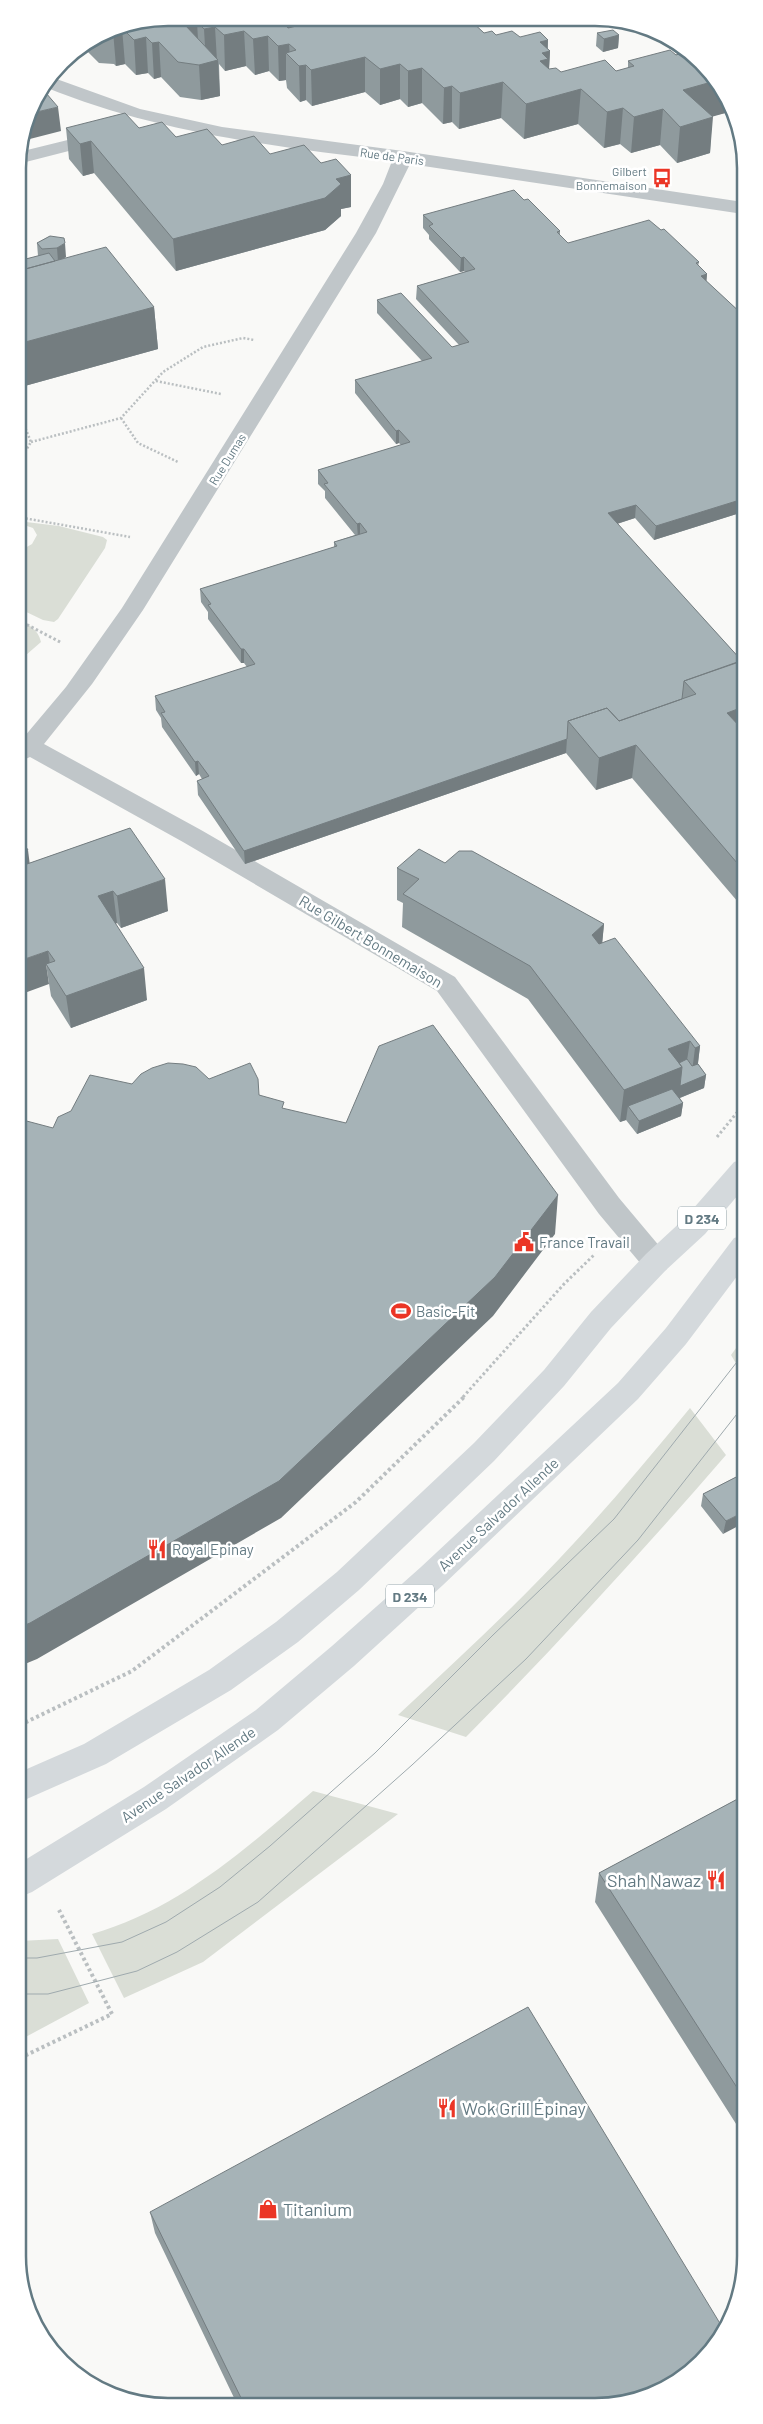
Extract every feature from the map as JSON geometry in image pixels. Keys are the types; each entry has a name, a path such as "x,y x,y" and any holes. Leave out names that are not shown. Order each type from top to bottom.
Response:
{"main road":[{"name":"D 234","path":"26,1784 95,1754 163,1715 220,1680 287,1632 408,1526 484,1452 554,1378 601,1320 656,1262 695,1226 737,1178"},
{"name":"Avenue Salvador Allende","path":"29,1876 155,1798 267,1720 343,1656 432,1576 628,1391 676,1336 736,1256"}],"street":[{"name":"Rue de Paris","path":"54,85 82,98 129,113 232,135 403,157 737,207"},
{"path":"27,156 94,139 129,113"},
{"name":"Rue Dumas","path":"27,743 98,661 263,402 381,207 403,157"},
{"name":"Rue Gilbert Bonnemaison","path":"27,750 201,841 446,984 624,1224 656,1262"}],"path":[{"path":"27,449 31,442 121,418 164,372 203,347 243,338 295,349"},
{"path":"155,381 263,402"},
{"path":"121,418 138,443 214,479"},
{"path":"27,432 31,442"},
{"path":"27,519 172,545"},
{"path":"27,624 98,661"},
{"path":"713,1143 737,1113"},
{"path":"26,1722 132,1671 356,1502 471,1390 564,1284 624,1224"},
{"path":"26,2055 112,2014 29,1876"}],"shaded area":[{"path":"27,522 59,526 103,537 107,540 105,548 58,619 54,622 43,620 27,612 27,547 32,544 37,535 33,528 27,526"},
{"path":"27,624 35,631 41,642 27,654"},
{"path":"736,1347 736,1364 731,1355"},
{"path":"690,1408 726,1455 631,1563 533,1668 466,1737 398,1715 488,1630 553,1565 619,1493"},
{"path":"313,1791 398,1814 203,1962 124,1998 92,1934 154,1910 210,1875 263,1834"},
{"path":"58,1939 89,2003 26,2037 26,1941"}],"building":[{"path":"186,26 218,60 199,65 178,62 159,42 152,43 146,37 134,40 127,33 150,27"},
{"path":"201,26 286,26 288,28 297,26 476,26 484,33 492,31 496,35 512,31 520,37 540,32 548,40 540,42 550,51 542,53 548,59 540,61 549,69 556,68 561,72 605,60 616,71 634,66 628,61 670,50 676,55 678,54 695,68 708,83 683,90 713,117 680,127 663,109 634,117 623,108 607,112 581,89 526,104 503,82 460,93 452,86 444,88 422,68 408,71 400,64 380,69 365,57 311,70 306,65 299,66 286,53 296,50 289,44 278,46 268,36 253,39 244,31 224,35 215,27 204,29"},
{"path":"613,30 619,35 604,39 597,33"},
{"path":"47,94 58,107 38,112"},
{"path":"125,113 139,128 162,122 176,137 207,129 222,145 254,136 270,154 304,145 321,163 336,159 351,175 336,179 341,184 325,198 173,239 91,141 80,144 66,128"},
{"path":"514,190 524,200 528,199 560,231 557,232 568,243 649,220 661,230 664,229 699,262 696,263 707,274 701,276 737,309 737,501 656,526 636,505 608,513 737,655 737,663 684,681 682,699 619,721 607,708 568,721 567,739 244,851 197,781 209,776 198,761 195,762 161,713 165,712 155,696 255,664 244,649 241,649 208,605 211,604 200,589 337,546 334,542 367,532 360,523 357,524 324,484 328,483 318,470 410,442 399,430 396,431 355,380 432,358 377,300 401,293 452,347 469,342 417,286 475,269 464,257 461,258 429,226 433,224 423,215"},
{"path":"50,236 64,238 65,243 57,248 42,249 37,243"},
{"path":"106,247 154,307 27,342 27,269"},
{"path":"49,253 55,261 27,269 27,259"},
{"path":"737,662 737,709 727,713 737,723 737,862 636,745 599,758 568,721 607,708 619,721 696,694 684,681"},
{"path":"130,828 165,879 117,896 113,891 98,896 144,968 66,996 46,964 55,961 48,951 27,958 27,864"},
{"path":"419,849 445,863 459,851 472,851 604,924 592,935 599,944 615,938 700,1046 695,1048 690,1041 668,1049 682,1067 624,1090 530,966 403,894 419,879 397,868"},
{"path":"433,1025 558,1195 495,1277 279,1481 26,1624 27,1121 53,1128 58,1117 71,1111 90,1075 132,1084 141,1074 168,1063 196,1067 209,1079 250,1063 258,1079 259,1095 284,1102 282,1108 346,1123 379,1046"},
{"path":"687,1059 692,1066 698,1064 706,1075 680,1086 682,1067 679,1063"},
{"path":"672,1089 683,1103 639,1121 628,1106"},
{"path":"736,1477 736,1516 726,1521 703,1494"},
{"path":"736,1800 736,2086 599,1873"},
{"path":"528,2007 720,2323 713,2335 701,2349 674,2374 649,2387 613,2397 241,2398 150,2212"}],"tram line":[{"path":"26,1958 37,1958 122,1942 166,1922 220,1887 270,1846 375,1753 493,1635 614,1519 736,1363"},
{"path":"26,1994 48,1994 137,1971 177,1952 258,1902 412,1765 526,1659 638,1540 736,1415"}],"place":[{"name":"Gilbert Bonnemaison","path":"662,178"},
{"name":"France Travail","path":"524,1242"},
{"name":"Basic-Fit","path":"401,1311"},
{"name":"Royal Epinay","path":"157,1549"},
{"name":"Shah Nawaz","path":"716,1880"},
{"name":"Wok Grill Épinay","path":"447,2108"},
{"name":"Titanium","path":"268,2209"}]}
